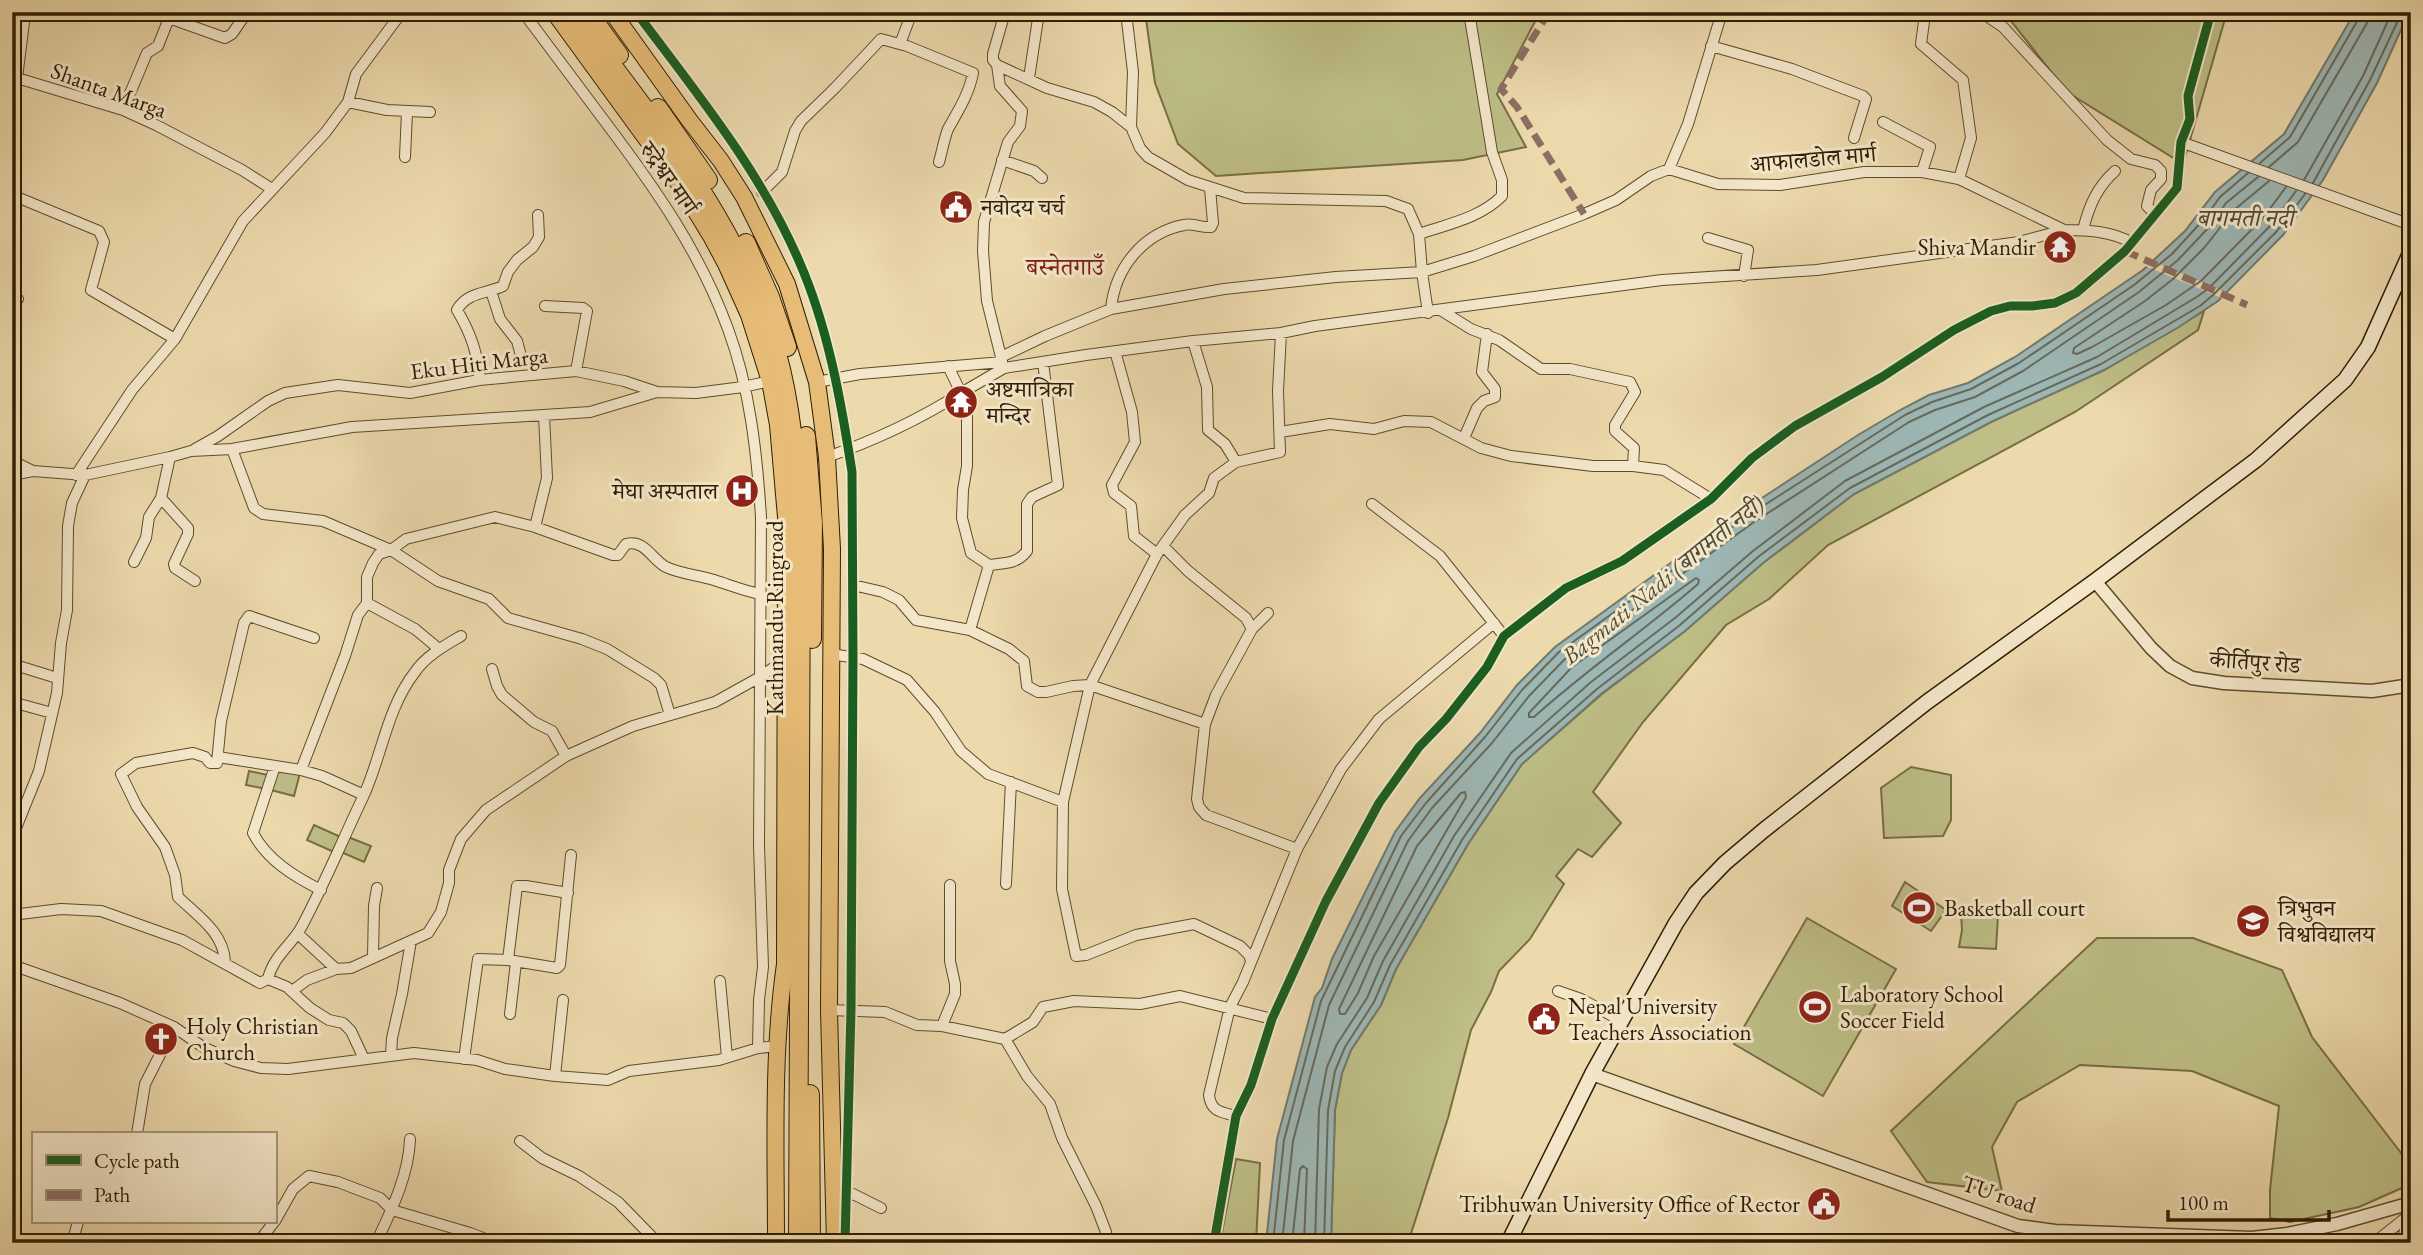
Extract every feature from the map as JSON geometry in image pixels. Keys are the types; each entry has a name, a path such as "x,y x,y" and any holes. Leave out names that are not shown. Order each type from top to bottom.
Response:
{"highway":[{"name":"Kathmandu Ringroad","path":"572,12 692,177 728,235 772,338 791,421 796,450 801,550 798,1243"},
{"name":"Kathmandu Ringroad","path":"588,12 686,146 744,239 778,317 800,403 810,475 814,554 811,1243"}],"main road":[{"path":"554,12 680,185 711,236 744,303 770,380 784,479 786,659 785,964 779,1007 775,1102 776,1243"},
{"path":"612,12 721,161 744,197 787,284 817,382 827,457 832,549 829,1010 835,1243"},
{"path":"1515,1240 1592,1074 1676,923 1696,893 1725,863 1927,702 2256,460 2344,380 2368,346 2411,251"}],"street":[{"path":"123,110 147,52 158,46 169,18 225,38 232,34 247,12"},
{"path":"12,838 39,771 57,693 67,610 68,526 81,475 132,390 175,340 243,221 313,146 348,102 356,74 402,12"},
{"name":"रुद्रेश्वर मार्ग","path":"523,12 676,220 698,260 736,354 758,465 761,517 760,845 763,967 758,1048"},
{"path":"636,12 722,128 775,212 800,262 827,346 849,449 852,472 853,657 851,1009 845,1243"},
{"path":"900,44 912,12"},
{"path":"1005,12 993,54 997,65 1047,88 1094,103 1112,112 1131,127"},
{"path":"1029,78 1039,12"},
{"path":"1126,12 1133,72 1131,127 1140,148 1148,157 1188,180 1244,198 1386,201 1408,209 1419,234 1428,313"},
{"path":"1419,234 1479,213 1491,207 1502,196 1502,180 1492,152 1469,12"},
{"path":"1871,12 1926,15 1938,12"},
{"path":"1981,12 2003,27 2107,141 2131,159 2155,166 2161,172 2161,179 2151,190 2147,206 2155,214"},
{"path":"1214,1243 1236,1116 1251,1085 1272,1019 1326,901 1379,803 1419,747 1487,667 1504,636 1566,588 1622,561 1711,499 1752,458 1795,426 1882,377 1954,330 1991,311 2010,306 2055,303 2077,293 2129,247 2177,188 2181,142 2190,119 2188,96 2211,12"},
{"path":"827,457 942,405 1002,362 1045,336 1111,309 1224,289 1336,277 1422,272 1474,256 1616,200 1651,176 1669,169 1688,124 1721,13"},
{"path":"1926,15 1920,44 1960,76 1965,88 1971,138 1959,179"},
{"path":"12,19 26,17"},
{"name":"Shanta Marga","path":"26,17 17,78 123,110 242,170 272,189"},
{"path":"762,192 782,172 794,131 881,39 973,73 957,118 948,130 939,162"},
{"path":"1711,46 1792,69 1863,96 1866,99 1865,106 1854,138"},
{"path":"997,65 1000,86 1022,111 1020,126 1007,142 984,222 987,301 1002,362"},
{"path":"12,98 17,78"},
{"path":"348,102 407,112 430,112"},
{"path":"405,157 407,112"},
{"path":"1883,122 1930,147 1922,172"},
{"path":"2181,142 2411,225"},
{"path":"1002,160 1027,168 1042,178"},
{"name":"आफालडोल मार्ग","path":"1669,169 1718,184 1780,186 1864,172 1922,172 1959,179 2064,230 2120,236 2129,247"},
{"path":"2083,230 2093,198 2102,182 2115,171"},
{"path":"1111,309 1129,258 1140,246 1184,225 1211,227 1213,223 1210,188"},
{"path":"12,195 99,231 104,242 91,290 175,340"},
{"path":"479,380 478,363 457,310 461,302 478,292 503,286 508,272 517,260 533,247 539,237 538,215"},
{"path":"817,382 834,377 948,366 1043,362 1193,341 1281,333 1315,326 1662,280 1817,270 2019,242 2064,230"},
{"path":"1708,238 1748,250 1744,276"},
{"path":"491,291 500,319 517,341 520,352"},
{"path":"545,306 587,310 576,371"},
{"path":"1442,311 1471,329 1487,334 1541,369 1570,369 1630,382 1635,392 1615,425 1615,431 1634,448 1633,466"},
{"path":"1251,961 1240,946 1194,924 1136,934 1086,955 1076,956 1062,889 1063,802 1090,685 1161,550 1185,514 1209,493 1214,478 1236,463 1280,452 1278,391 1281,333"},
{"path":"1464,438 1477,408 1484,401 1495,397 1495,389 1482,372 1487,334"},
{"path":"1193,341 1207,387 1208,430 1225,444 1236,463"},
{"path":"1115,351 1132,412 1135,442 1112,485 1114,492 1131,506 1134,536 1161,550 1188,571 1246,618 1252,629"},
{"path":"967,416 967,466 962,518 971,553 989,565 1017,562 1027,551 1027,504 1032,497 1058,485 1043,362"},
{"path":"948,366 961,393"},
{"name":"Eku Hiti Marga","path":"191,451 218,436 268,401 285,393 338,385 410,393 479,380 576,371 624,381 656,393 696,393 743,387 770,380"},
{"path":"12,475 33,471 81,475 191,451 232,449 352,427 590,412 656,393"},
{"path":"535,527 547,478 544,415"},
{"path":"1280,432 1330,424 1374,429 1404,421 1431,422 1481,447 1522,458 1593,466 1633,466 1664,471 1711,499"},
{"path":"232,449 254,508 263,514 323,520 391,550 438,581 489,599 498,611 508,618 607,649 661,685 670,715"},
{"path":"134,562 146,538 149,517 161,498 170,457"},
{"path":"12,461 33,471"},
{"path":"161,498 188,528 188,534 174,564 175,568 195,581"},
{"path":"1372,504 1440,556 1504,636"},
{"path":"301,770 358,615 367,603 368,577 373,563 379,554 391,550 406,539 495,517 535,527 613,555 618,555 626,544 633,542 644,547 663,566 745,592 760,594"},
{"path":"970,631 989,565"},
{"name":"कीर्तिपुर रोड","path":"2095,581 2151,648 2170,666 2192,678 2224,683 2372,691 2411,685"},
{"path":"853,585 898,600 916,620 970,631 1009,649 1024,662 1027,685 1038,692 1090,685 1205,724"},
{"path":"367,603 415,629 439,649"},
{"path":"1268,613 1252,629 1216,695 1205,724 1197,799 1199,807 1206,815 1297,849"},
{"path":"225,962 222,945 215,931 178,898 175,875 165,847 137,807 121,774 136,763 193,753 199,753 214,764 217,763 226,698 248,616 314,638"},
{"path":"1236,1116 1214,1110 1210,1105 1209,1095 1230,1007 1297,849 1341,769 1378,719 1494,623"},
{"path":"268,979 270,970 282,951 298,934 321,890 364,795 398,697 416,670 439,649 461,636"},
{"path":"831,654 863,659 907,680 935,712 961,751 988,774 1063,802"},
{"path":"292,991 307,980 336,969 351,968 428,933 441,912 449,883 449,870 461,839 485,810 566,756 633,726 715,702 786,659"},
{"path":"12,664 57,678"},
{"path":"492,669 496,687 502,695 534,722 552,731 566,756"},
{"path":"12,702 52,713"},
{"path":"218,757 301,770 322,776 364,795"},
{"path":"275,766 253,833 259,845 292,874 321,890"},
{"path":"1006,884 1011,782"},
{"path":"464,1059 477,962 480,957 557,968 560,965 571,855"},
{"path":"510,1014 517,886 568,893"},
{"path":"942,1026 952,1004 955,984 950,961 950,886"},
{"path":"373,957 377,888"},
{"path":"12,915 61,909 100,911 182,940 260,983 268,979"},
{"path":"298,934 336,969"},
{"path":"391,1055 411,941"},
{"path":"12,965 120,1003 174,1027 203,1047 234,1061 261,1068 288,1069 426,1053 505,1069 608,1080 629,1071 727,1057 778,1045"},
{"path":"268,979 292,991 310,1008 329,1020 343,1023 351,1031 364,1059"},
{"path":"720,981 727,1057"},
{"path":"1558,991 1581,999 1622,1020"},
{"path":"829,1010 885,1012 917,1024 942,1026 1005,1039 1034,1022 1043,1007 1058,1003 1116,1001 1140,1004 1180,996 1272,1019"},
{"path":"555,1076 563,1000"},
{"path":"137,1132 145,1084 174,1027"},
{"path":"1005,1039 1027,1076 1050,1104 1062,1138 1096,1206 1106,1232 1105,1243"},
{"name":"TU road","path":"1592,1074 2018,1226 2055,1231 2252,1238 2287,1234 2409,1207"},
{"path":"376,1243 392,1210 409,1154 410,1139"},
{"path":"520,1141 542,1158 579,1176 618,1202 658,1243"},
{"path":"276,1218 293,1189 309,1176 338,1182 380,1198 392,1210 496,1243"},
{"path":"847,1191 881,1208"},
{"path":"2374,1243 2385,1236 2409,1207"},
{"path":"2402,1243 2409,1207"},
{"path":"72,1243 77,1224"},
{"path":"258,1243 272,1224"},
{"path":"2038,1229 2061,1243"}],"green space":[{"path":"1145,12 1540,12 1497,94 1526,147 1463,160 1216,176 1178,144 1155,83"},
{"path":"2004,12 2227,12 2183,164 2067,92"},
{"path":"2204,311 2198,330 2075,412 1828,545 1769,599 1726,625 1643,722 1593,792 1621,823 1592,857 1578,849 1556,876 1564,884 1530,939 1499,971 1471,1030 1448,1118 1408,1243 1331,1243 1335,1110 1342,1073 1351,1050 1381,1005 1396,969 1468,844 1522,764 1602,694 1685,631 1763,563 1854,494 1991,422 2104,370"},
{"path":"277,767 300,773 294,796 271,790"},
{"path":"1911,767 1951,775 1951,820 1943,836 1884,838 1881,788"},
{"path":"249,771 268,775 266,789 246,785"},
{"path":"314,825 343,838 336,853 307,840"},
{"path":"348,837 371,846 364,862 341,852"},
{"name":"Basketball court","path":"1905,882 1946,910 1931,931 1892,906"},
{"path":"1961,913 1998,916 1996,949 1959,947"},
{"name":"Laboratory School Soccer Field","path":"1807,918 1896,969 1823,1096 1734,1044"},
{"path":"2097,938 2193,938 2282,970 2312,1037 2411,1166 2411,1184 2359,1207 2290,1222 2270,1218 2270,1190 2279,1106 2192,1071 2080,1065 2017,1102 1992,1147 2002,1191 1927,1182 1891,1131"},
{"path":"1236,1159 1260,1163 1256,1243 1220,1243"}],"water":[{"name":"बागमती नदी","path":"2355,12 2409,12 2377,83 2323,180 2283,235 2218,301 2104,370 1991,422 1854,494 1763,563 1685,631 1601,694 1522,764 1468,844 1396,969 1381,1005 1351,1050 1342,1073 1335,1110 1331,1243 1266,1243 1277,1139 1315,997 1322,988 1332,959 1395,832 1420,798 1480,733 1517,685 1555,647 1745,509 1902,409 1929,395 1968,383 2015,357 2143,270 2185,231 2215,192 2284,134"}],"pier":[{"path":"2150,260 2230,294 2224,299 2143,265"}],"marked path":[{"path":"1549,12 1501,89 1517,107 1584,214"},
{"path":"2125,251 2247,305"},
{"path":"2408,1216 2411,1221"}],"cycle path":[{"path":"636,12 725,132 783,227 809,286 826,338 848,445 852,472 853,657 851,1009 845,1243"},
{"path":"1214,1243 1236,1116 1251,1085 1272,1019 1326,901 1379,803 1419,747 1446,719 1487,667 1504,636 1566,588 1622,561 1711,499 1752,458 1795,426 1882,377 1954,330 1991,311 2010,306 2055,303 2076,293 2125,251 2177,188 2181,142 2190,119 2188,96 2211,12"}],"place":[{"name":"नवोदय चर्च","path":"956,207"},
{"name":"Shiva Mandir","path":"2060,247"},
{"name":"अष्टमात्रिका मन्दिर","path":"961,402"},
{"name":"मेघा अस्पताल","path":"742,491"},
{"name":"Basketball court","path":"1919,908"},
{"name":"त्रिभुवन विश्वविद्यालय","path":"2253,921"},
{"name":"Laboratory School Soccer Field","path":"1815,1007"},
{"name":"Nepal University Teachers Association","path":"1544,1019"},
{"name":"Holy Christian Church","path":"161,1039"},
{"name":"Tribhuwan University Office of Rector","path":"1824,1204"}],"district":[{"name":"बस्नेतगाउँ","path":"1065,267"}],"water label":[{"name":"Bagmati Nadi (बागमती नदी)","path":"1663,580"}]}
